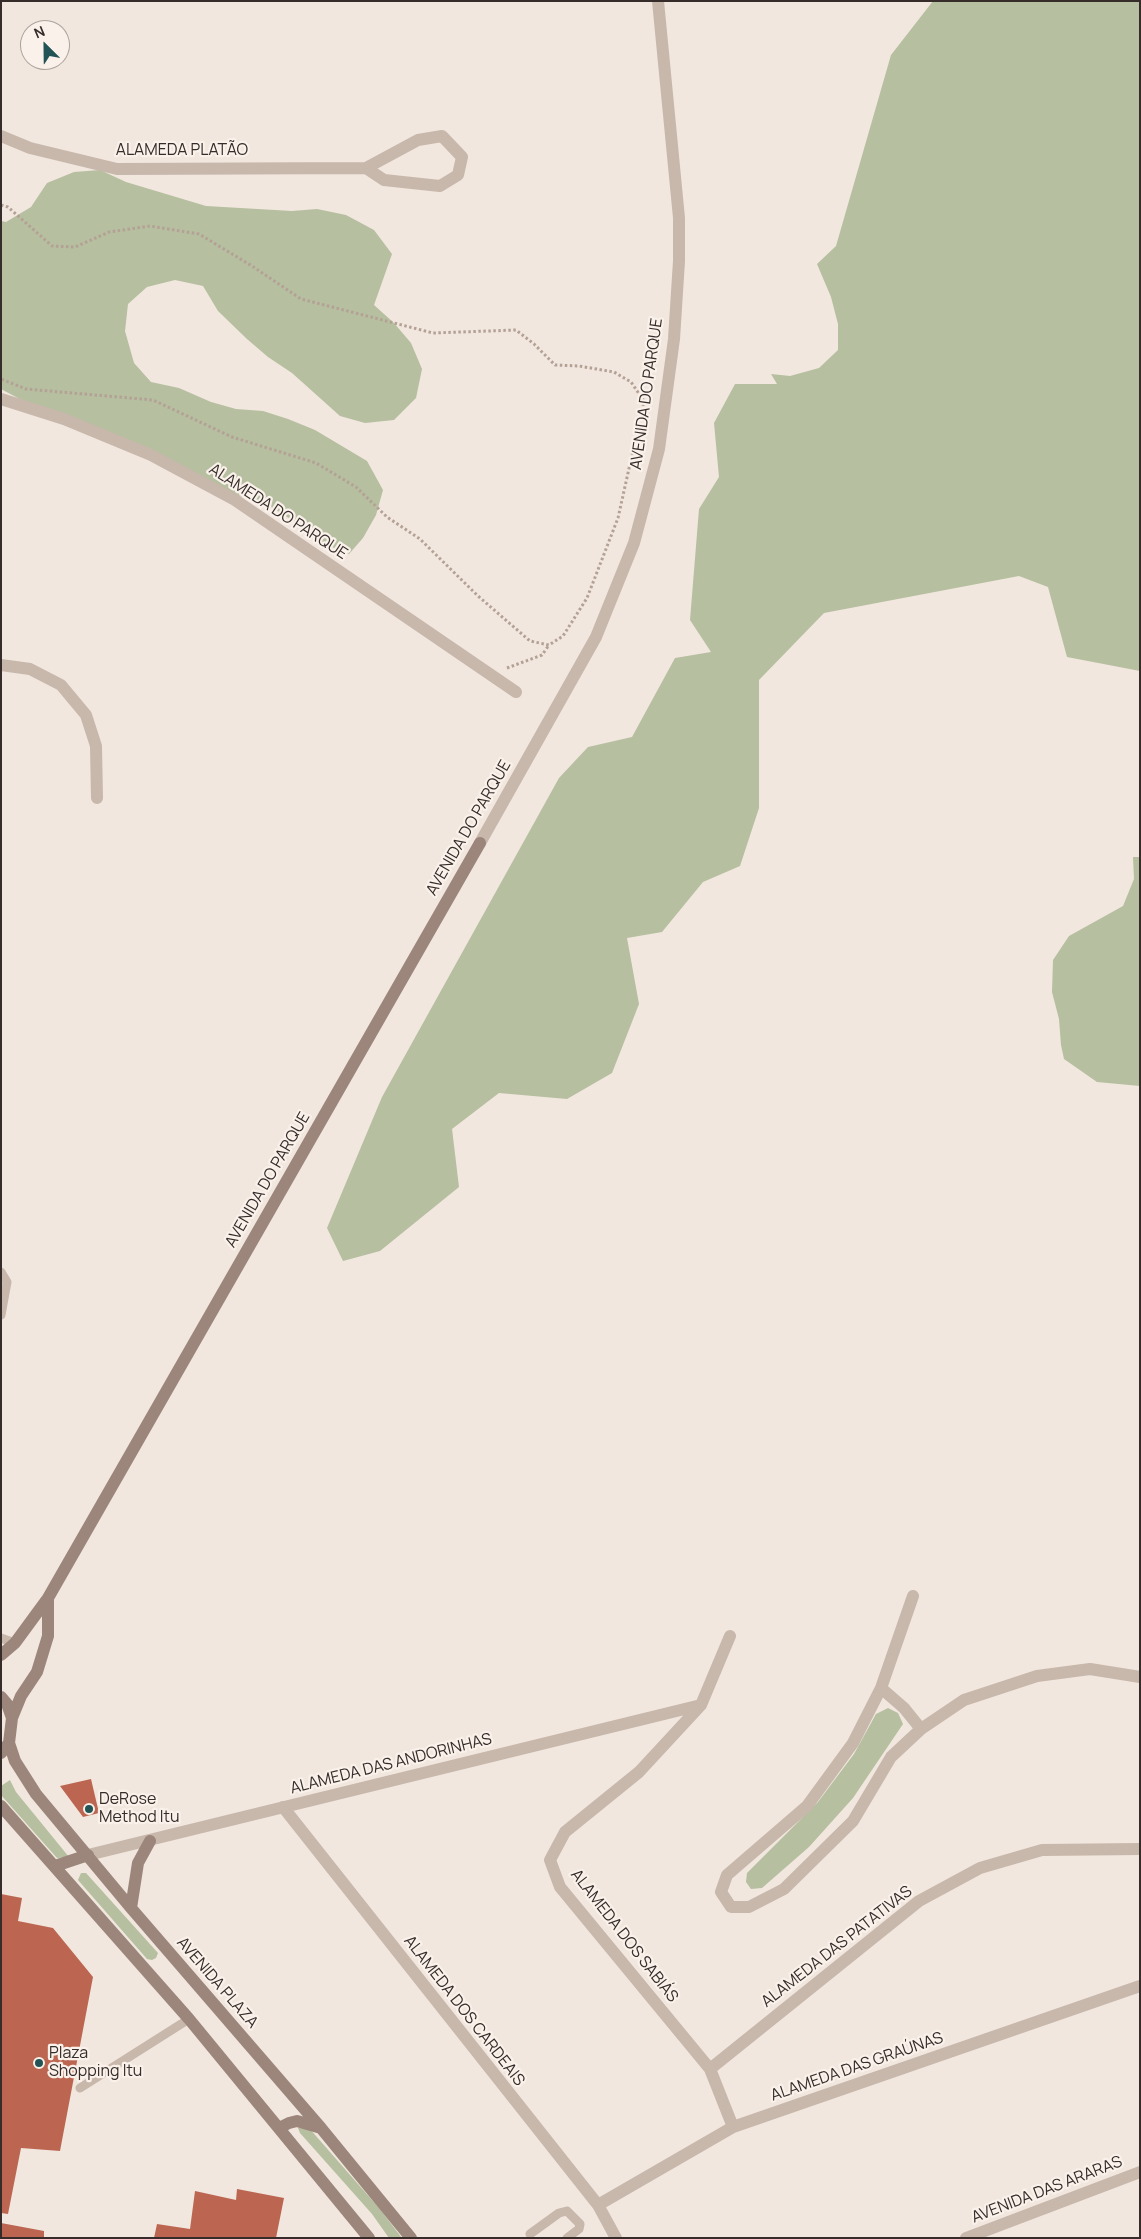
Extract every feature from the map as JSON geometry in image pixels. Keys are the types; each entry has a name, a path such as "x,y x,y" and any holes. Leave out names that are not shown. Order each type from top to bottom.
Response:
{"street":[{"name":"AVENIDA DO PARQUE","path":"1,1656 15,1643 48,1598 480,843 596,637 634,543 659,449 674,339 679,244 679,218 658,1"},
{"name":"ALAMEDA PLATÃO","path":"1,136 30,148 117,169 366,168"},
{"path":"442,136 462,157 458,175 440,186 384,180 366,168 418,140 442,136"},
{"name":"ALAMEDA DO PARQUE","path":"1,399 64,419 151,455 235,500 516,692"},
{"path":"1,665 30,670 61,685 86,715 96,746 97,798"},
{"path":"913,1596 881,1688 853,1743 807,1806 726,1875 721,1892 731,1907 749,1907 784,1889 853,1821 891,1757 921,1729 964,1700 1037,1676 1090,1669 1140,1678"},
{"name":"AVENIDA DO PARQUE","path":"5,1748 12,1718 21,1696 37,1672 48,1636 48,1598"},
{"name":"ALAMEDA DOS SABIÁS","path":"730,1636 701,1705 639,1772 564,1832 550,1860 560,1887 710,2069 733,2128"},
{"path":"881,1688 904,1708 921,1729"},
{"path":"1,1697 7,1704 12,1718"},
{"name":"ALAMEDA DAS ANDORINHAS","path":"88,1856 701,1705"},
{"name":"AVENIDA PLAZA","path":"5,1748 36,1794 131,1908 321,2128 411,2238"},
{"path":"1,1806 189,2019 369,2238"},
{"name":"ALAMEDA DOS CARDEAIS","path":"283,1807 598,2205 616,2238"},
{"path":"131,1908 138,1863 150,1841"},
{"name":"ALAMEDA DAS PATATIVAS","path":"710,2069 919,1901 980,1868 1042,1850 1140,1849"},
{"path":"55,1866 88,1856"},
{"name":"ALAMEDA DAS GRAÚNAS","path":"598,2205 733,2128 1140,1986"},
{"path":"279,2128 297,2121 321,2128"},
{"name":"AVENIDA DAS ARARAS","path":"966,2238 1140,2172"}],"lane":[{"path":"1,1272 7,1282 1,1315"},
{"path":"1,1638 15,1643"},
{"path":"80,2088 189,2019"},
{"path":"530,2234 559,2213 567,2211 580,2224 579,2229 568,2238"}],"path":[{"path":"1,205 8,207 52,246 75,247 109,232 150,226 199,234 301,299 433,333 516,330 555,364 614,372 631,382 644,401 618,518 587,598 563,636 549,644 542,655 490,674"},
{"path":"1,379 26,389 153,400 232,437 316,463 356,487 387,517 420,539 478,596 530,641 549,644"}],"green space":[{"path":"933,1 1140,1 1140,671 1067,657 1048,587 1019,576 824,613 759,680 759,808 740,866 703,882 662,932 627,938 639,1004 612,1073 567,1099 499,1093 452,1129 459,1187 380,1251 343,1261 327,1228 382,1097 559,778 588,747 632,737 675,658 711,652 690,620 699,509 719,477 714,423 735,384 777,384 771,374 790,376 819,368 838,350 838,324 831,297 817,264 836,246 891,55"},
{"path":"100,170 126,182 206,206 292,211 317,209 346,215 374,230 392,254 374,305 394,323 411,343 422,369 416,398 394,420 365,423 340,416 292,373 268,357 247,339 218,311 203,286 175,280 147,287 128,304 125,331 134,363 151,382 179,388 211,402 236,409 263,411 288,419 315,430 367,461 383,490 376,515 363,538 349,554 315,540 295,522 265,503 240,496 44,412 1,389 1,221 6,222 31,207 47,183 74,172"},
{"path":"1133,857 1140,857 1140,1086 1097,1082 1064,1059 1059,1019 1052,992 1053,960 1069,936 1123,906 1134,879"},
{"path":"888,1708 898,1713 903,1724 853,1798 809,1847 762,1888 751,1889 746,1882 747,1873 818,1802 854,1754 876,1714"},
{"path":"10,1780 16,1792 69,1857 57,1858 1,1795 1,1786"},
{"path":"81,1873 86,1873 158,1953 156,1958 152,1960 147,1959 78,1880"},
{"path":"298,2128 309,2128 379,2208 402,2238 389,2238 372,2214 300,2133"}],"building":[{"path":"91,1779 99,1813 83,1817 60,1786"},
{"name":"Plaza Shopping Itu","path":"1,1894 22,1898 18,1921 53,1928 93,1977 60,2151 21,2148 8,2214 1,2213"},
{"path":"237,2189 284,2198 276,2238 154,2238 157,2224 190,2229 195,2191 236,2200"},
{"path":"1,2223 44,2231 44,2238 1,2238"}],"place":[{"name":"DeRose Method Itu","path":"89,1809"},
{"name":"Plaza Shopping Itu","path":"39,2063"}]}
